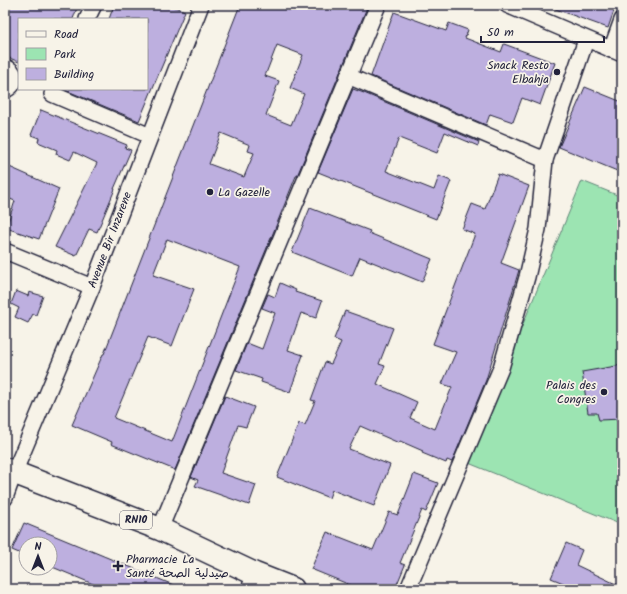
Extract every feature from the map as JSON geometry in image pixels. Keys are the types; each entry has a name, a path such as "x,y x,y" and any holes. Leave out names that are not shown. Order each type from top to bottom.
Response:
{"main road":[{"name":"RN10","path":"10,471 160,529 252,582 293,589"}],"street":[{"path":"88,18 94,5"},
{"name":"Avenue Bir Inzarene","path":"5,498 10,471 92,287 201,5"},
{"path":"160,529 378,5"},
{"path":"507,5 616,52 622,20"},
{"path":"408,589 501,368 527,277 538,229 545,160 586,40"},
{"path":"5,90 12,87 14,83 13,75"},
{"path":"348,76 545,160"},
{"path":"48,91 150,136"},
{"path":"5,251 92,287"}],"green space":[{"path":"582,181 622,197 622,525 466,462"}],"building":[{"path":"7,5 78,5 73,18 18,18 18,62 5,56 5,10"},
{"path":"114,5 169,5 185,11 139,121 65,90 148,90 148,18 109,18"},
{"path":"240,5 368,5 175,470 111,444 112,442 72,425 104,354","holes":["277,45 303,55 290,88 304,94 291,125 266,115 279,81 265,76","221,133 250,145 248,151 254,153 244,177 209,164","167,239 240,267 172,442 114,418 148,337 172,346 194,289 153,275"]},
{"path":"551,5 616,5 608,28 550,7"},
{"path":"394,12 446,31 449,23 468,30 465,38 501,52 504,44 555,63 540,105 522,98 513,122 490,114 486,125 371,76"},
{"path":"585,87 622,102 622,173 559,147"},
{"path":"353,89 479,142 478,146 445,132 437,153 399,138 386,171 434,190 439,176 451,181 436,219 318,172"},
{"path":"41,110 127,145 125,148 131,150 97,232 89,229 76,256 55,247 97,163 74,152 70,160 56,154 57,150 38,142 39,138 31,135"},
{"path":"5,165 59,189 39,239 6,228 15,201 5,197"},
{"path":"498,174 529,186 501,263 519,270 486,380 452,462 447,460 446,463 422,453 423,451 400,441 399,443 360,426 349,449 390,465 374,506 332,490 329,498 277,477 299,423 305,425 315,401 311,400 325,362 331,364 341,342 334,339 345,311 393,328 379,364 385,366 377,384 417,402 410,418 435,429 452,387 442,384 456,352 433,344 475,234 462,229 472,204 485,209"},
{"path":"310,208 370,231 369,233 432,259 422,282 360,257 352,276 292,252"},
{"path":"280,283 296,290 295,292 322,301 316,318 301,313 288,350 303,355 290,392 261,382 262,379 236,370 247,343 262,349 275,313 262,308 268,294 275,297"},
{"path":"16,291 28,296 29,292 43,296 36,315 33,314 28,323 15,317 19,308 11,304"},
{"name":"Palais des Congres","path":"622,365 622,419 599,420 597,413 588,413 582,372"},
{"path":"225,396 254,407 246,427 238,425 221,473 256,485 249,505 195,486 198,480 191,477"},
{"path":"414,474 438,483 426,512 422,510 400,563 405,565 395,589 360,589 311,569 327,532 373,550 389,512 398,515"},
{"path":"24,523 55,536 18,536"},
{"path":"18,536 18,553 12,550"},
{"path":"58,537 183,589 105,589 58,569"},
{"path":"566,543 582,550 576,565 622,587 622,589 578,589 551,578"}],"place":[{"name":"Snack Resto Elbahja","path":"557,72"},
{"name":"La Gazelle","path":"210,192"},
{"name":"Palais des Congres","path":"604,392"},
{"name":"Pharmacie La Santé صيدلية الصحة","path":"118,566"}]}
